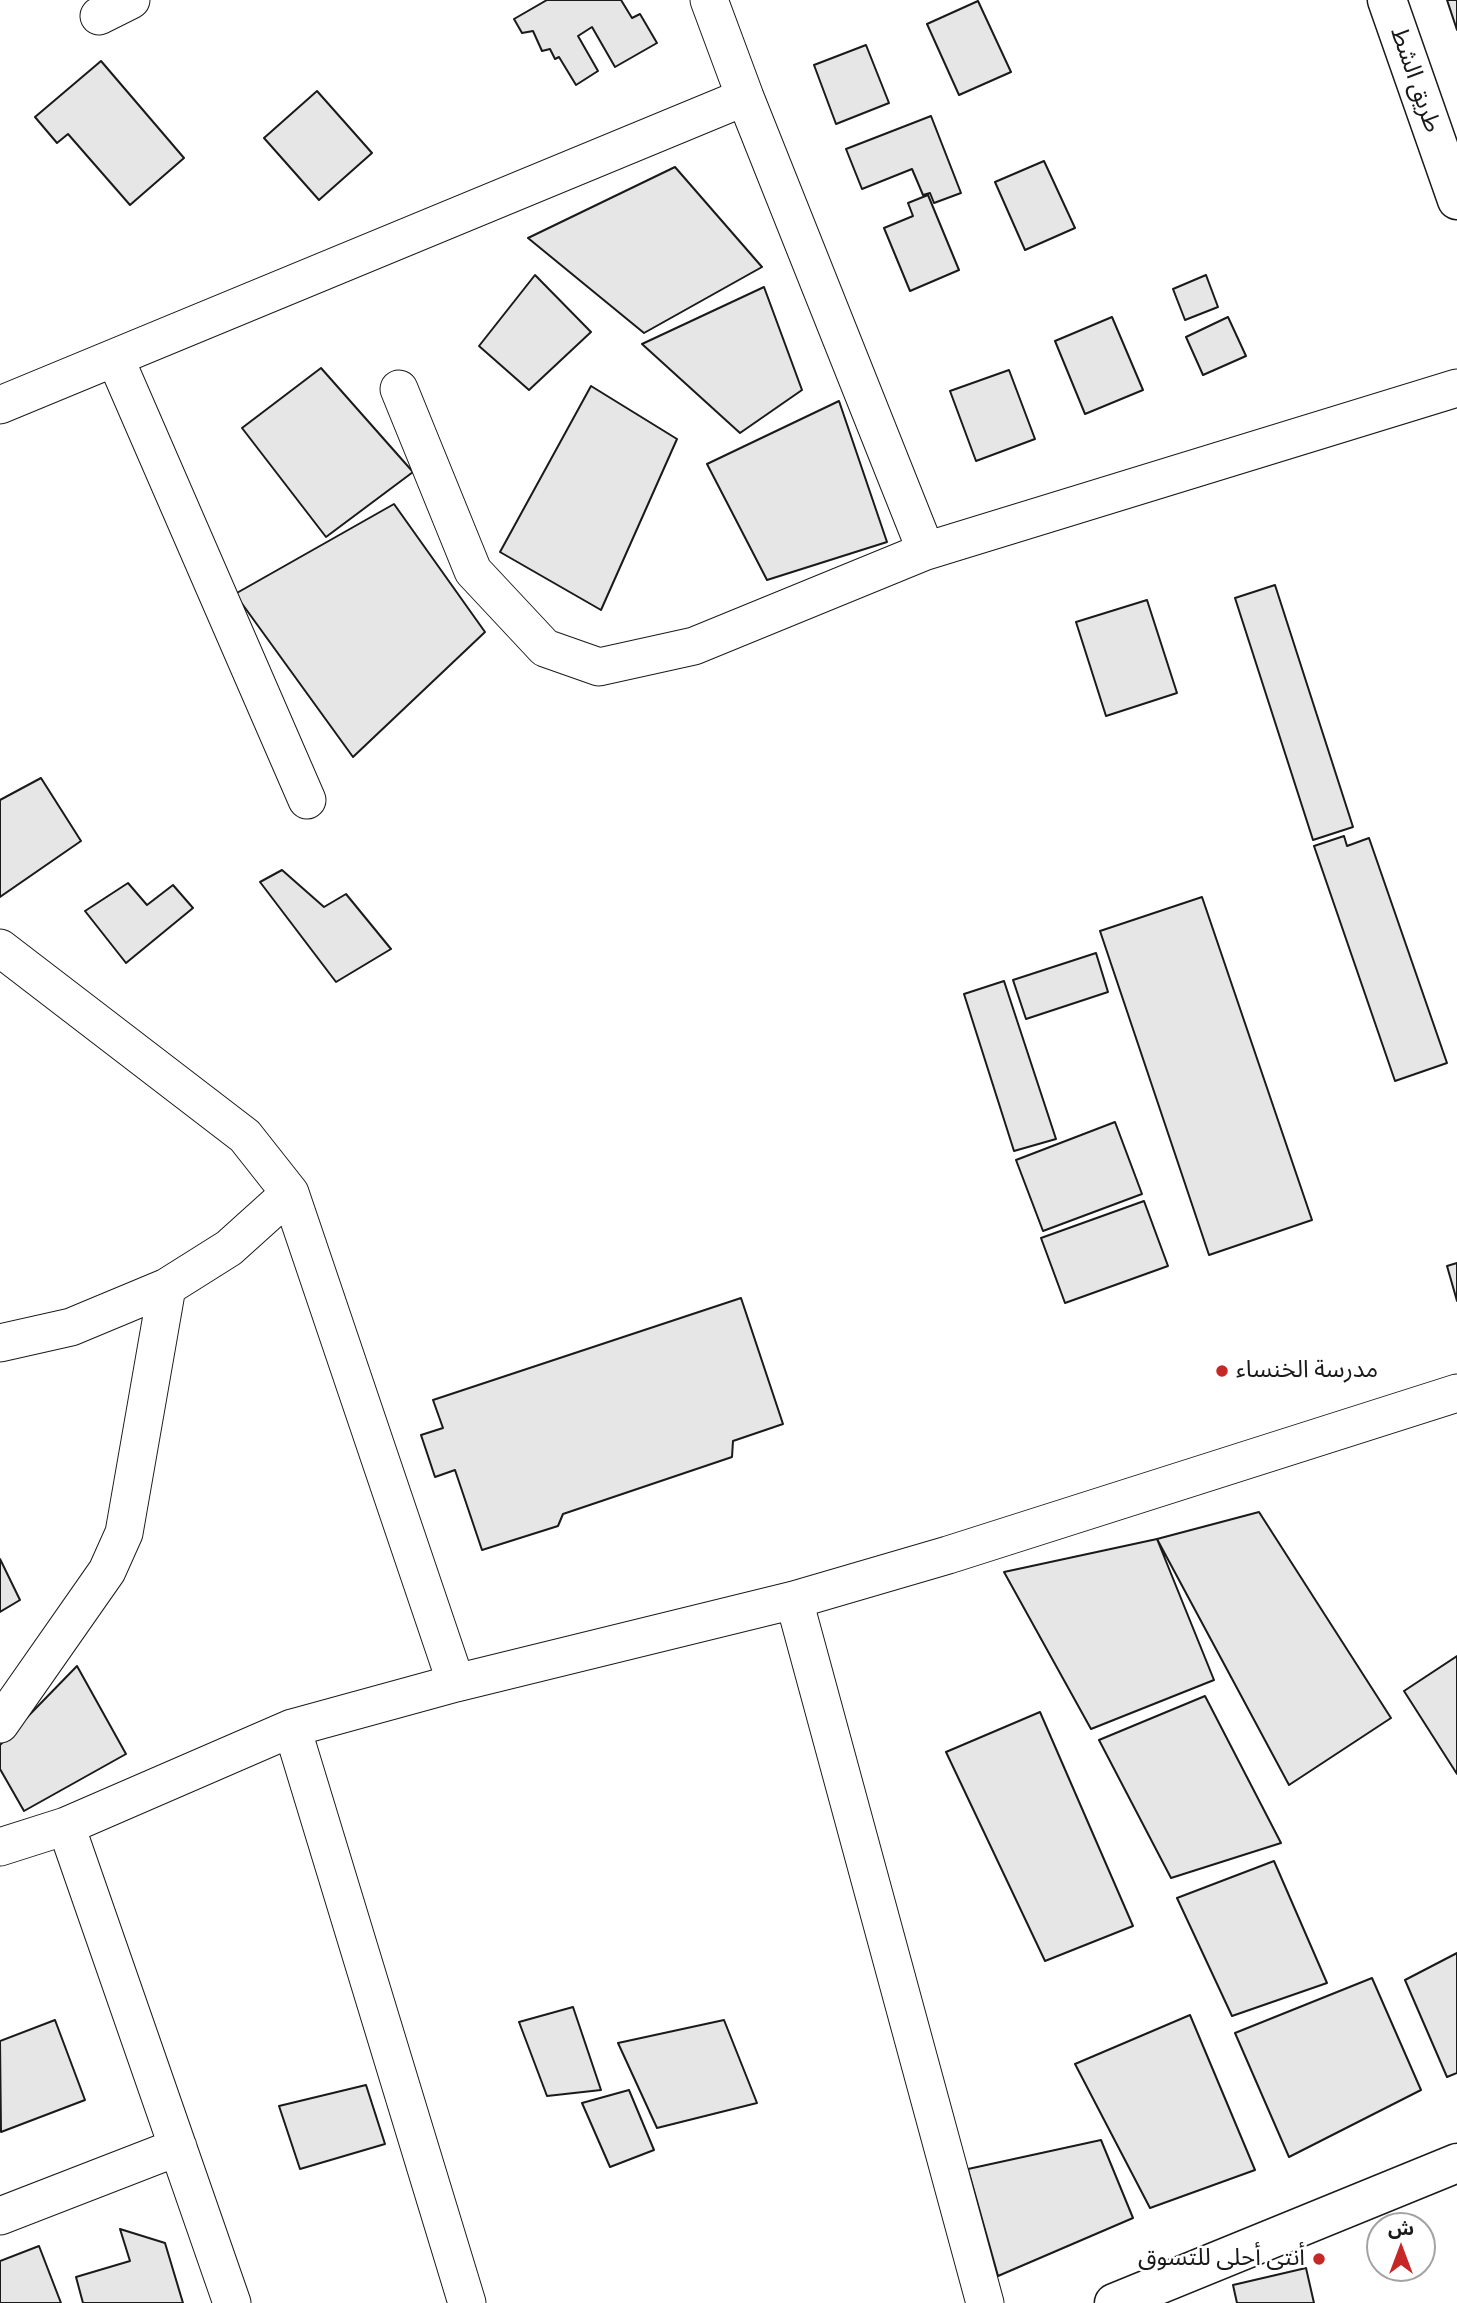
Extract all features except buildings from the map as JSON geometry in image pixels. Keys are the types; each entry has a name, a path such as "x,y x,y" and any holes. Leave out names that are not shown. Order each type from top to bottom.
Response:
{"main road":[{"name":"طريق الشط","path":"1387,0 1457,200"},
{"path":"1114,2303 1457,2163"}],"street":[{"path":"709,0 926,551"},
{"path":"0,405 746,97"},
{"path":"115,358 306,800"},
{"path":"399,389 473,571 545,648 598,667 694,646 926,551 1457,388"},
{"path":"0,948 245,1136 290,1193 456,1683"},
{"path":"0,1343 71,1326 167,1287 229,1248 290,1193"},
{"path":"0,1724 107,1571 124,1533 167,1287"},
{"path":"0,1847 66,1826 292,1728 456,1683 794,1600 948,1555 1457,1393"},
{"path":"794,1600 985,2303"},
{"path":"292,1728 467,2303"},
{"path":"66,1826 232,2303"},
{"path":"0,2216 178,2147"}],"place":[{"name":"مدرسة الخنساء","path":"1222,1371"},
{"name":"أنتى أحلى للتسوق","path":"1319,2259"}]}
